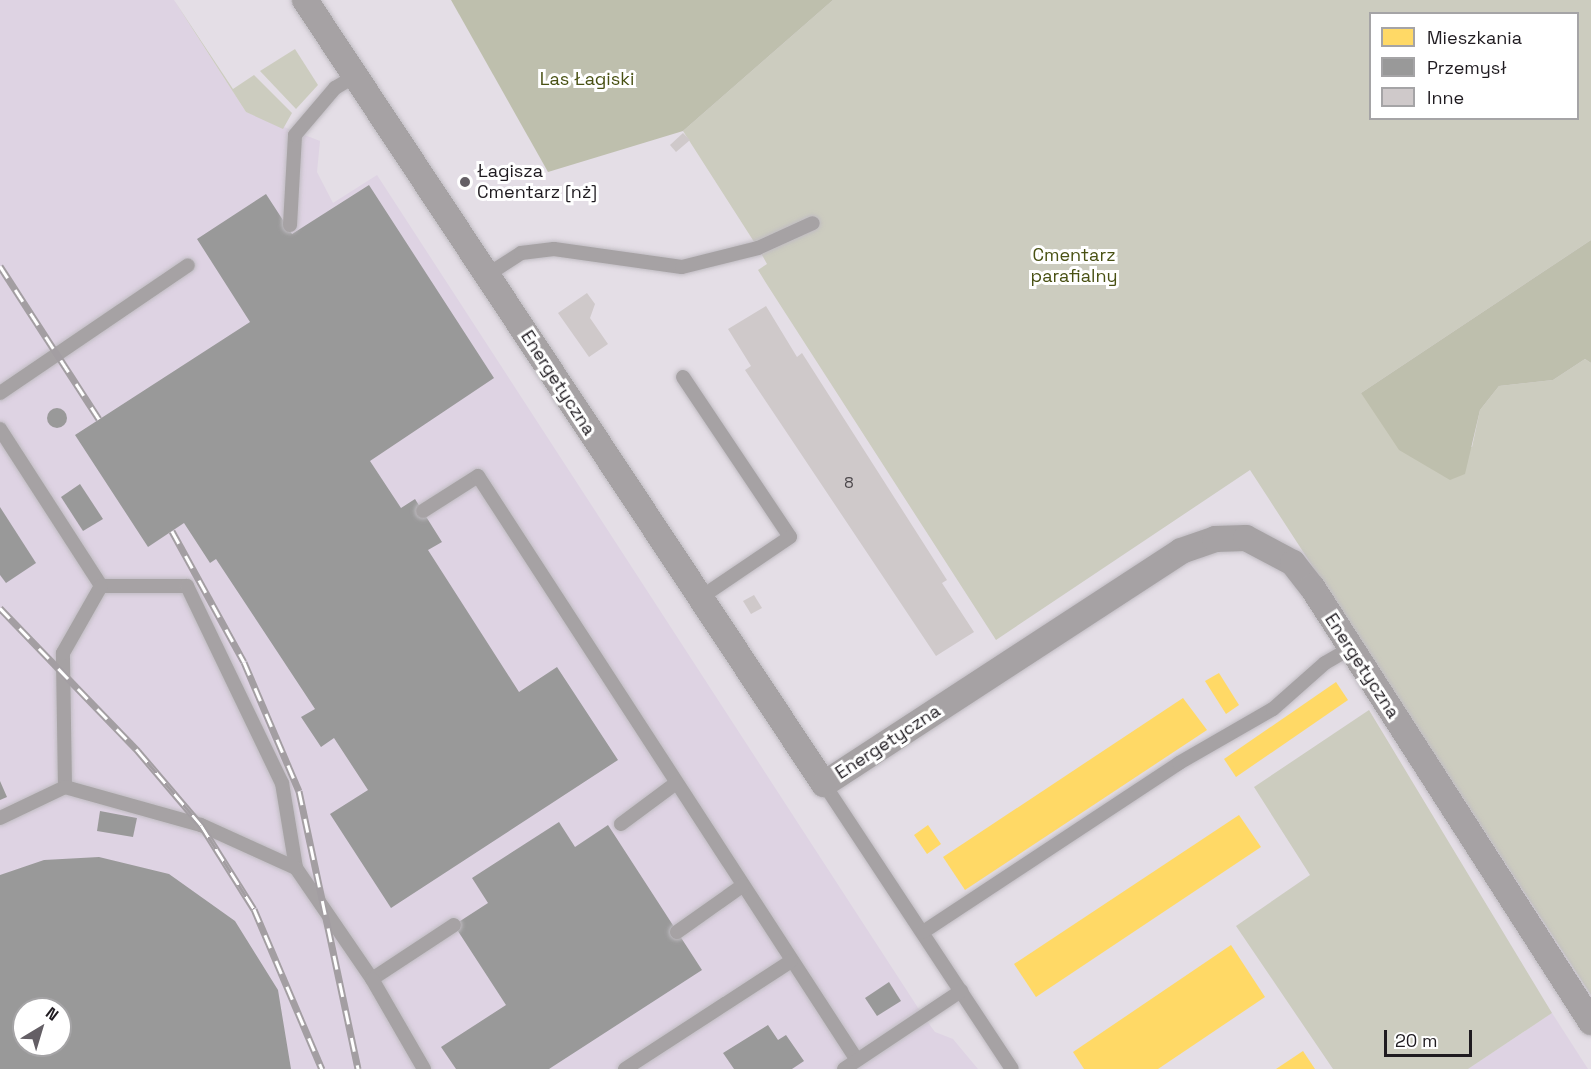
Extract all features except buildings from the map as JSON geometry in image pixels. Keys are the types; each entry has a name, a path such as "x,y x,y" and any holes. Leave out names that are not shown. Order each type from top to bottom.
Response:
{"street":[{"name":"Energetyczna","path":"305,0 824,784 1181,551 1215,539 1246,538 1293,563 1351,648 1591,1022"}],"lane":[{"path":"290,225 295,135 335,88 355,76"},
{"path":"487,275 521,253 555,249 682,267 758,248 813,224"},
{"path":"0,393 188,265"},
{"path":"683,377 790,537 700,598"},
{"path":"0,429 101,586"},
{"path":"423,512 478,476 742,886 858,1060"},
{"path":"65,787 63,653 101,586"},
{"path":"101,586 187,586 282,783 296,868 372,979 424,1069"},
{"path":"922,932 1179,763 1273,709 1325,663 1351,648"},
{"path":"621,824 676,783"},
{"path":"824,784 1012,1069"},
{"path":"0,819 65,787 201,825 296,868"},
{"path":"677,932 742,886"},
{"path":"372,979 454,925"},
{"path":"625,1069 791,961"},
{"path":"844,1069 961,991"}],"shaded area":[{"path":"0,0 174,0 246,112 320,141 317,172 333,203 377,175 924,1017 935,1032 953,1039 978,1069 0,1069"},
{"path":"1552,1013 1588,1069 1468,1069"}],"green space":[{"path":"174,0 233,89 254,75 292,113 283,129 246,112"},
{"name":"Las Łagiski","path":"451,0 833,0 683,131 548,172"},
{"name":"Cmentarz parafialny","path":"833,0 1591,0 1591,240 1361,393 1472,447 1480,410 1499,386 1553,380 1585,359 1591,363 1591,995 1250,470 996,640 758,270 767,264 683,131"},
{"path":"295,49 318,85 296,109 260,71"},
{"path":"1591,240 1591,363 1585,359 1553,380 1499,386 1480,410 1465,474 1450,480 1399,450 1361,393"},
{"path":"1369,710 1552,1013 1468,1069 1333,1069 1236,926 1310,875 1254,787"}],"railway":[{"path":"0,266 99,419"},
{"path":"172,531 244,662 299,791 358,1069"},
{"path":"0,608 138,751 201,825 254,909 322,1069"}],"place":[{"name":"Łagisza Cmentarz [nż]","path":"465,182"}]}
